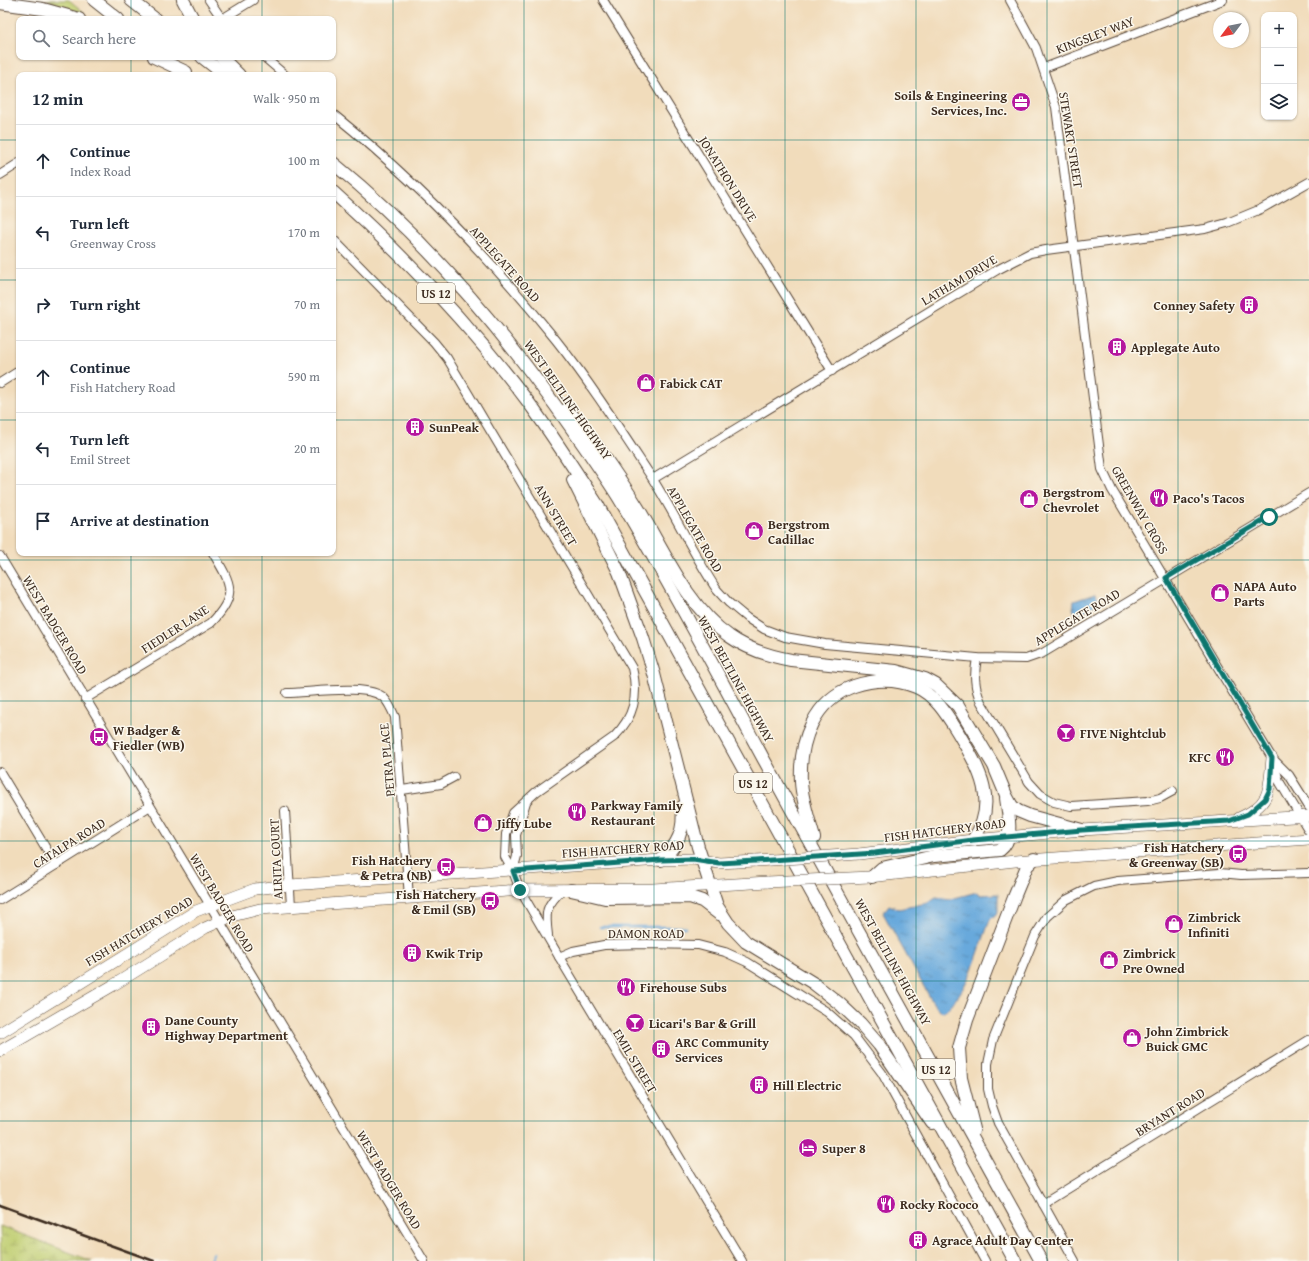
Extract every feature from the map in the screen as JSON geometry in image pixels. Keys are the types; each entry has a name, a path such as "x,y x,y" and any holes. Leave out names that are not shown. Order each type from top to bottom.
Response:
{"highway":[{"path":"94,0 114,16"},
{"path":"131,0 151,16"},
{"path":"183,0 191,16"},
{"path":"2,4 43,9 68,16"},
{"path":"160,60 184,72"},
{"path":"170,60 185,72"},
{"path":"206,60 221,72"},
{"path":"224,60 236,72"},
{"name":"WEST BELTLINE HIGHWAY","path":"336,164 366,189 469,296 514,348 617,496 819,856 1041,1261"},
{"name":"US 12","path":"336,195 370,226 449,306 529,403 597,504 1015,1261"},
{"path":"514,348 572,415 599,450 637,506 696,604 724,632 752,649 774,657 896,670 930,682 947,694 958,706 994,766 1006,795 1018,811 1082,830"},
{"path":"529,403 581,495 619,572 654,674 710,885 717,906 728,923"},
{"path":"819,856 807,812 801,782 802,749 806,734 817,714 835,696 847,689 874,681 902,682 918,688 930,696 940,706 952,723 976,765 984,791 985,802 982,826 973,840"},
{"path":"661,860 678,840 683,822 668,731"},
{"path":"871,877 882,868 934,856 1000,850 1004,847 1009,837 1006,795"},
{"path":"978,1147 961,1078 959,1048 967,1020 1015,895 1027,866 1034,859"},
{"path":"567,889 605,898 690,897 708,905 746,942 813,983 840,1004 860,1023 879,1045 966,1171"}],"main road":[{"path":"1229,821 1248,814 1265,799 1270,789 1272,758"},
{"name":"FISH HATCHERY ROAD","path":"0,1033 196,911 255,889 290,885 661,860 703,860 719,863 859,854 973,840 1082,830 1305,816"},
{"path":"0,1051 205,928 232,916 260,908 520,890 653,889 871,877 1034,859 1309,839"}],"street":[{"path":"209,0 220,16"},
{"path":"227,16 253,0"},
{"name":"JONATHON DRIVE","path":"603,0 832,371"},
{"name":"STEWART STREET","path":"1010,0 1027,30 1044,68 1056,107 1074,245"},
{"name":"KINGSLEY WAY","path":"1044,68 1223,0"},
{"path":"268,60 282,72"},
{"name":"APPLEGATE ROAD","path":"336,116 372,146 444,214 495,269 561,347 596,395 653,479 717,590 729,603 747,618 764,629 785,637 825,644 977,658 1026,659 1043,653 1309,493"},
{"path":"0,174 16,165"},
{"name":"LATHAM DRIVE","path":"653,479 997,270 1030,253 1074,245 1205,229 1227,223 1261,209 1309,182"},
{"name":"ANN STREET","path":"336,242 429,336 446,358 632,668 636,694 633,708 624,727 614,737 543,787 513,813 506,834 505,857 513,871"},
{"name":"GREENWAY CROSS","path":"1074,245 1101,463 1112,490 1166,578 1272,758 1279,781 1305,816 1309,831"},
{"path":"0,383 16,373"},
{"name":"WEST BADGER ROAD","path":"0,556 424,1261"},
{"name":"FIEDLER LANE","path":"85,699 211,623 224,610 229,597 229,583 224,570 215,556"},
{"path":"977,658 974,674 976,690 981,702 1029,782 1040,794 1054,802 1071,806 1148,801 1160,798 1173,791"},
{"name":"PETRA PLACE","path":"287,693 354,689 372,691 384,697 395,717 402,790 409,897"},
{"name":"GREENWAY CROSS","path":"1272,758 1289,775 1309,807"},
{"path":"1,775 56,865"},
{"path":"402,790 441,784 454,777"},
{"name":"CATALPA ROAD","path":"0,900 150,806"},
{"name":"ALRITA COURT","path":"285,811 291,906"},
{"name":"EMIL STREET","path":"513,871 520,890 559,957 742,1261"},
{"path":"1074,1261 998,1123 988,1089 988,1064 993,1040 1025,957 1035,936 1047,917 1066,900 1084,890 1118,881 1220,873 1241,875 1309,873"},
{"path":"548,938 546,915 548,906 553,898 567,889"},
{"name":"DAMON ROAD","path":"559,957 573,951 604,945 632,944 698,946 734,956 760,969 827,1012 862,1046 891,1088 985,1261"},
{"name":"BRYANT ROAD","path":"1043,1204 1309,1040"}],"green space":[{"path":"47,0 69,0 85,13 83,14"},
{"path":"0,1226 92,1261 1,1261"}],"water":[{"path":"1095,594 1100,602 1076,616 1073,609 1074,601"},
{"path":"977,892 980,895 998,894 998,912 990,920 967,981 953,1003 944,1012 940,1011 933,1003 883,913 889,905 899,909 927,903 936,897 951,899"}],"waterway":[{"path":"600,927 685,927"},
{"path":"210,1261 213,1254"}],"railway":[{"path":"0,1205 154,1261"}],"place":[{"name":"Soils & Engineering Services, Inc.","path":"1021,102"},
{"name":"Conney Safety","path":"1249,305"},
{"name":"Applegate Auto","path":"1117,347"},
{"name":"Fabick CAT","path":"646,383"},
{"name":"SunPeak","path":"415,427"},
{"name":"Paco's Tacos","path":"1159,498"},
{"name":"Bergstrom Chevrolet","path":"1029,499"},
{"name":"Bergstrom Cadillac","path":"754,531"},
{"name":"NAPA Auto Parts","path":"1220,593"},
{"name":"FIVE Nightclub","path":"1066,733"},
{"name":"W Badger & Fiedler (WB)","path":"99,737"},
{"name":"KFC","path":"1225,757"},
{"name":"Parkway Family Restaurant","path":"577,812"},
{"name":"Jiffy Lube","path":"483,823"},
{"name":"Fish Hatchery & Greenway (SB)","path":"1238,854"},
{"name":"Fish Hatchery & Petra (NB)","path":"446,867"},
{"name":"Fish Hatchery & Emil (SB)","path":"490,901"},
{"name":"Zimbrick Infiniti","path":"1174,924"},
{"name":"Kwik Trip","path":"412,953"},
{"name":"Zimbrick Pre Owned","path":"1109,960"},
{"name":"Firehouse Subs","path":"626,987"},
{"name":"Licari's Bar & Grill","path":"635,1023"},
{"name":"Dane County Highway Department","path":"151,1027"},
{"name":"John Zimbrick Buick GMC","path":"1132,1038"},
{"name":"ARC Community Services","path":"661,1049"},
{"name":"Hill Electric","path":"759,1085"},
{"name":"Super 8","path":"808,1148"},
{"name":"Rocky Rococo","path":"886,1204"},
{"name":"Agrace Adult Day Center","path":"918,1240"}],"route":[{"path":"520,890 513,871 661,860 693,859 719,863 875,853 973,840 1082,830 1229,821 1248,814 1259,806 1268,794 1270,789 1272,758 1166,578 1269,517"}]}
